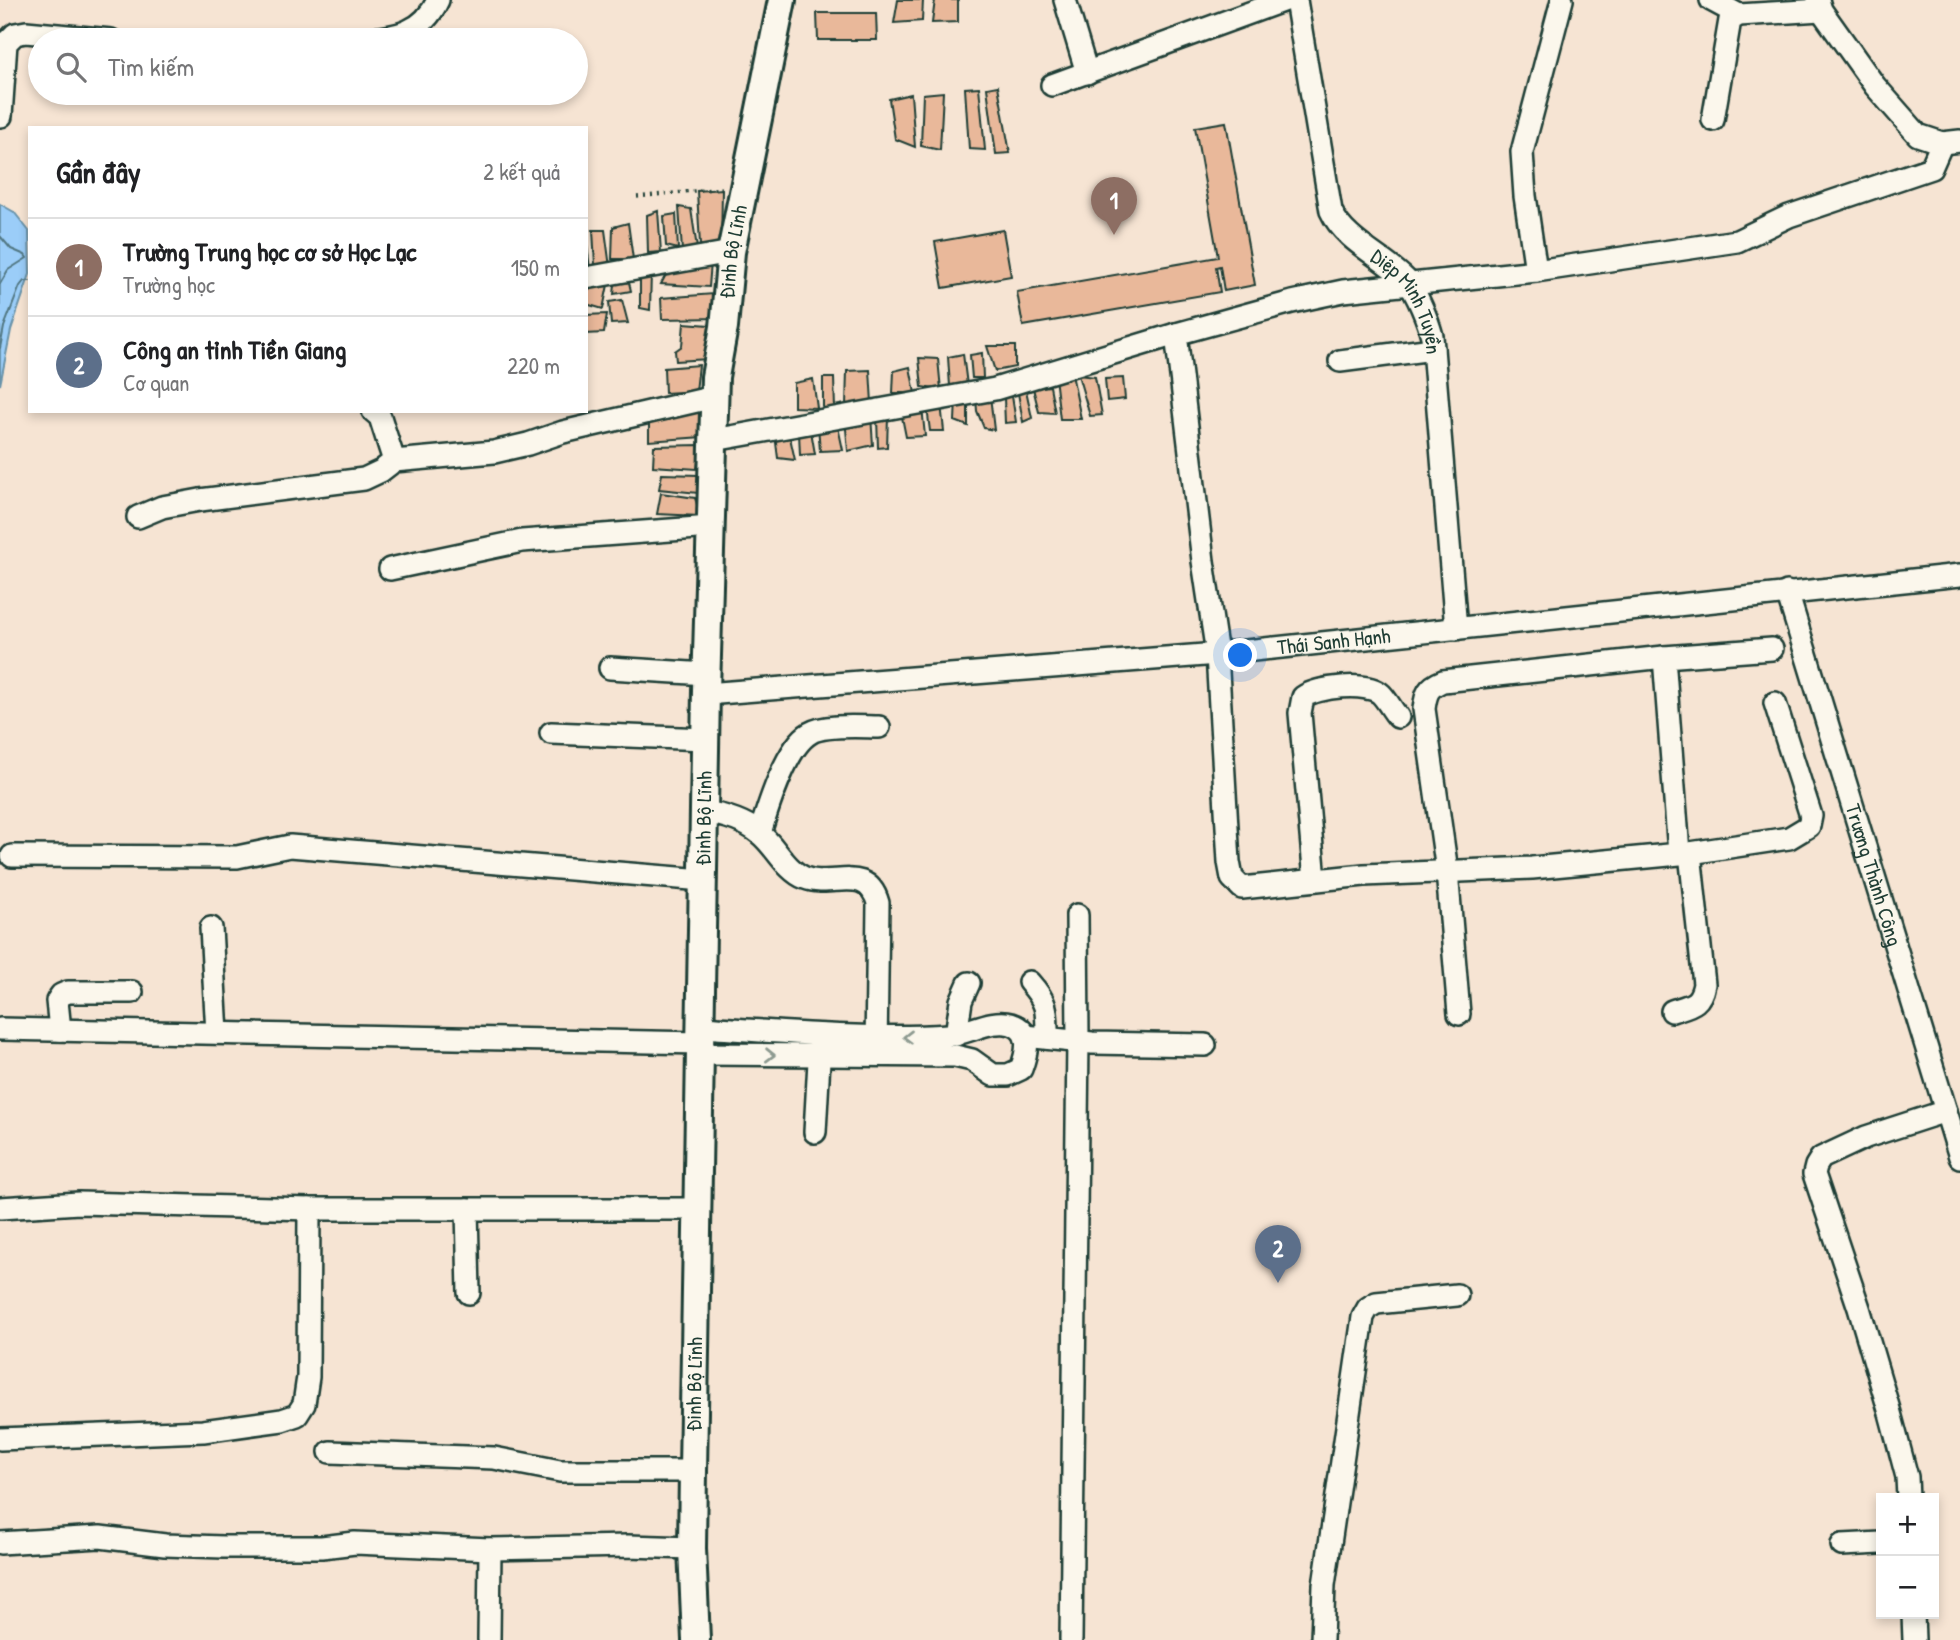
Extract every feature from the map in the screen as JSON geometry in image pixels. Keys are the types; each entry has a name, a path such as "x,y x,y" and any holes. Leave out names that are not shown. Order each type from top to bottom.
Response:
{"main road":[{"name":"Đinh Bộ Lĩnh","path":"696,1640 692,1548 693,1471 714,397 731,252 782,0"}],"street":[{"path":"416,28 432,13 438,0"},
{"path":"1065,0 1087,73"},
{"path":"1052,85 1285,0"},
{"name":"Diệp Minh Tuyền","path":"1296,0 1331,211 1342,228 1408,283 1429,323 1457,629"},
{"path":"1536,271 1525,196 1522,152 1562,0"},
{"path":"1711,0 1739,15"},
{"path":"713,440 995,389 1176,334 1343,291 1536,271 1737,241 1789,216 1931,168 1951,142 1918,135 1875,86 1820,5 1739,15 1730,20 1713,120"},
{"path":"1,116 6,43 15,34 28,32"},
{"path":"588,278 731,252"},
{"path":"1176,334 1201,548 1217,654 1232,878 1242,888 1364,874 1532,868 1685,853 1789,838 1809,826 1811,816 1775,703"},
{"path":"1340,361 1433,349"},
{"path":"138,517 162,507 188,502 364,479 394,461 494,452 563,432 714,397"},
{"path":"375,413 380,417 394,461"},
{"path":"390,569 522,541 711,527"},
{"name":"Thái Sanh Hạnh","path":"610,668 707,684 1217,654 1960,575"},
{"name":"Trương Thành Công","path":"1787,592 1951,1113 1960,1157"},
{"path":"1459,1014 1447,871 1424,709 1426,694 1432,686 1443,681 1664,657 1772,649"},
{"path":"1664,657 1685,853 1704,984 1702,996 1693,1004 1672,1011"},
{"path":"1315,880 1300,713 1303,697 1311,691 1342,687 1372,689 1380,693 1398,717"},
{"path":"760,833 775,787 799,742 811,732 824,729 879,727"},
{"path":"551,733 706,739"},
{"path":"704,812 726,816 760,833 791,868 804,878 851,879 867,883 875,890 878,902 876,1046"},
{"path":"12,856 237,857 290,846 703,880"},
{"path":"1071,1640 1077,915"},
{"path":"211,928 217,1033"},
{"path":"1029,982 1043,997 1047,1013 1047,1038"},
{"path":"956,1035 961,1001 969,983"},
{"path":"60,1030 57,1001 61,995 68,992 132,992"},
{"path":"0,1029 876,1046 972,1060 993,1076 1008,1075 1021,1069 1027,1053 1022,1030 1011,1024 998,1023 956,1035 876,1046"},
{"path":"972,1060 978,1028"},
{"path":"1025,1036 1092,1043 1205,1045"},
{"path":"815,1132 820,1045"},
{"path":"1908,1493 1907,1477 1890,1413 1859,1308 1814,1174 1821,1158 1866,1137 1951,1113"},
{"path":"0,1208 79,1203 309,1209 697,1209"},
{"path":"0,1439 203,1431 282,1420 297,1415 304,1404 308,1377 309,1209"},
{"path":"467,1209 469,1293"},
{"path":"1322,1640 1324,1585 1363,1317 1368,1308 1376,1303 1457,1295"},
{"path":"330,1452 494,1458 560,1471 693,1471"},
{"path":"0,1543 100,1537 165,1545 212,1547 322,1547 355,1543 490,1549 628,1546 692,1548"},
{"path":"1842,1545 1876,1543"},
{"path":"489,1640 490,1549"},
{"path":"1913,1619 1914,1640"}],"path":[{"path":"637,197 745,186"}],"water":[{"path":"0,204 14,212 28,230 28,280 11,330 0,385"}],"building":[{"path":"898,0 923,0 922,21 894,23"},
{"path":"935,0 958,0 958,22 932,23"},
{"path":"817,13 876,13 877,40 818,40"},
{"path":"998,86 1010,153 996,154 987,88"},
{"path":"979,87 985,150 969,149 965,88"},
{"path":"943,92 940,150 921,146 923,94"},
{"path":"911,94 915,147 895,139 889,99"},
{"path":"1226,122 1255,285 1224,291 1220,266 1216,267 1220,292 1023,326 1017,292 1218,257 1195,127"},
{"path":"722,189 721,251 700,245 697,191"},
{"path":"679,207 691,209 697,248 682,251"},
{"path":"658,211 661,252 648,253 647,215"},
{"path":"676,214 678,249 666,246 664,216"},
{"path":"628,223 633,259 612,259 613,227"},
{"path":"593,230 605,230 610,267 595,265"},
{"path":"1003,230 1011,276 943,288 935,242"},
{"path":"711,262 709,287 661,284 670,267"},
{"path":"651,272 650,310 640,308 640,273"},
{"path":"627,274 631,291 614,294 616,276"},
{"path":"609,280 603,309 588,305 588,281"},
{"path":"714,294 718,318 662,319 661,298"},
{"path":"622,300 628,323 611,324 609,302"},
{"path":"607,314 604,333 588,334 588,315"},
{"path":"684,323 709,325 708,359 676,361 675,351 682,346"},
{"path":"987,346 1015,346 1015,367 995,371"},
{"path":"982,353 983,378 972,378 970,355"},
{"path":"963,354 967,385 950,386 948,357"},
{"path":"919,358 938,359 941,390 922,387"},
{"path":"699,365 696,391 665,393 664,368"},
{"path":"910,367 915,393 893,393 894,371"},
{"path":"870,370 872,403 846,405 847,371"},
{"path":"1072,374 1081,419 1060,419 1055,377"},
{"path":"1078,375 1095,377 1102,415 1090,416"},
{"path":"823,378 834,378 835,409 823,412"},
{"path":"1123,378 1125,399 1107,401 1105,379"},
{"path":"813,379 817,408 794,407 794,383"},
{"path":"1050,386 1055,413 1039,412 1033,388"},
{"path":"1026,390 1032,418 1023,422 1018,393"},
{"path":"990,396 994,430 984,428 977,411 976,398"},
{"path":"1012,396 1016,422 1005,423 1004,398"},
{"path":"968,399 968,426 955,421 956,400"},
{"path":"941,404 944,431 930,431 927,407"},
{"path":"922,407 925,436 906,437 901,412"},
{"path":"701,411 702,437 649,441 649,420"},
{"path":"871,416 873,445 848,451 845,418"},
{"path":"888,416 887,447 878,448 877,417"},
{"path":"837,422 843,450 820,451 818,425"},
{"path":"811,431 815,454 800,455 799,432"},
{"path":"789,433 795,460 778,458 775,435"},
{"path":"700,445 697,469 653,466 654,446"},
{"path":"662,474 699,475 698,493 659,489"},
{"path":"661,493 695,498 700,516 657,514"}],"place":[{"name":"Trường Trung học cơ sở Học Lạc","path":"1114,235"},
{"name":"Công an tỉnh Tiền Giang","path":"1278,1283"}]}
